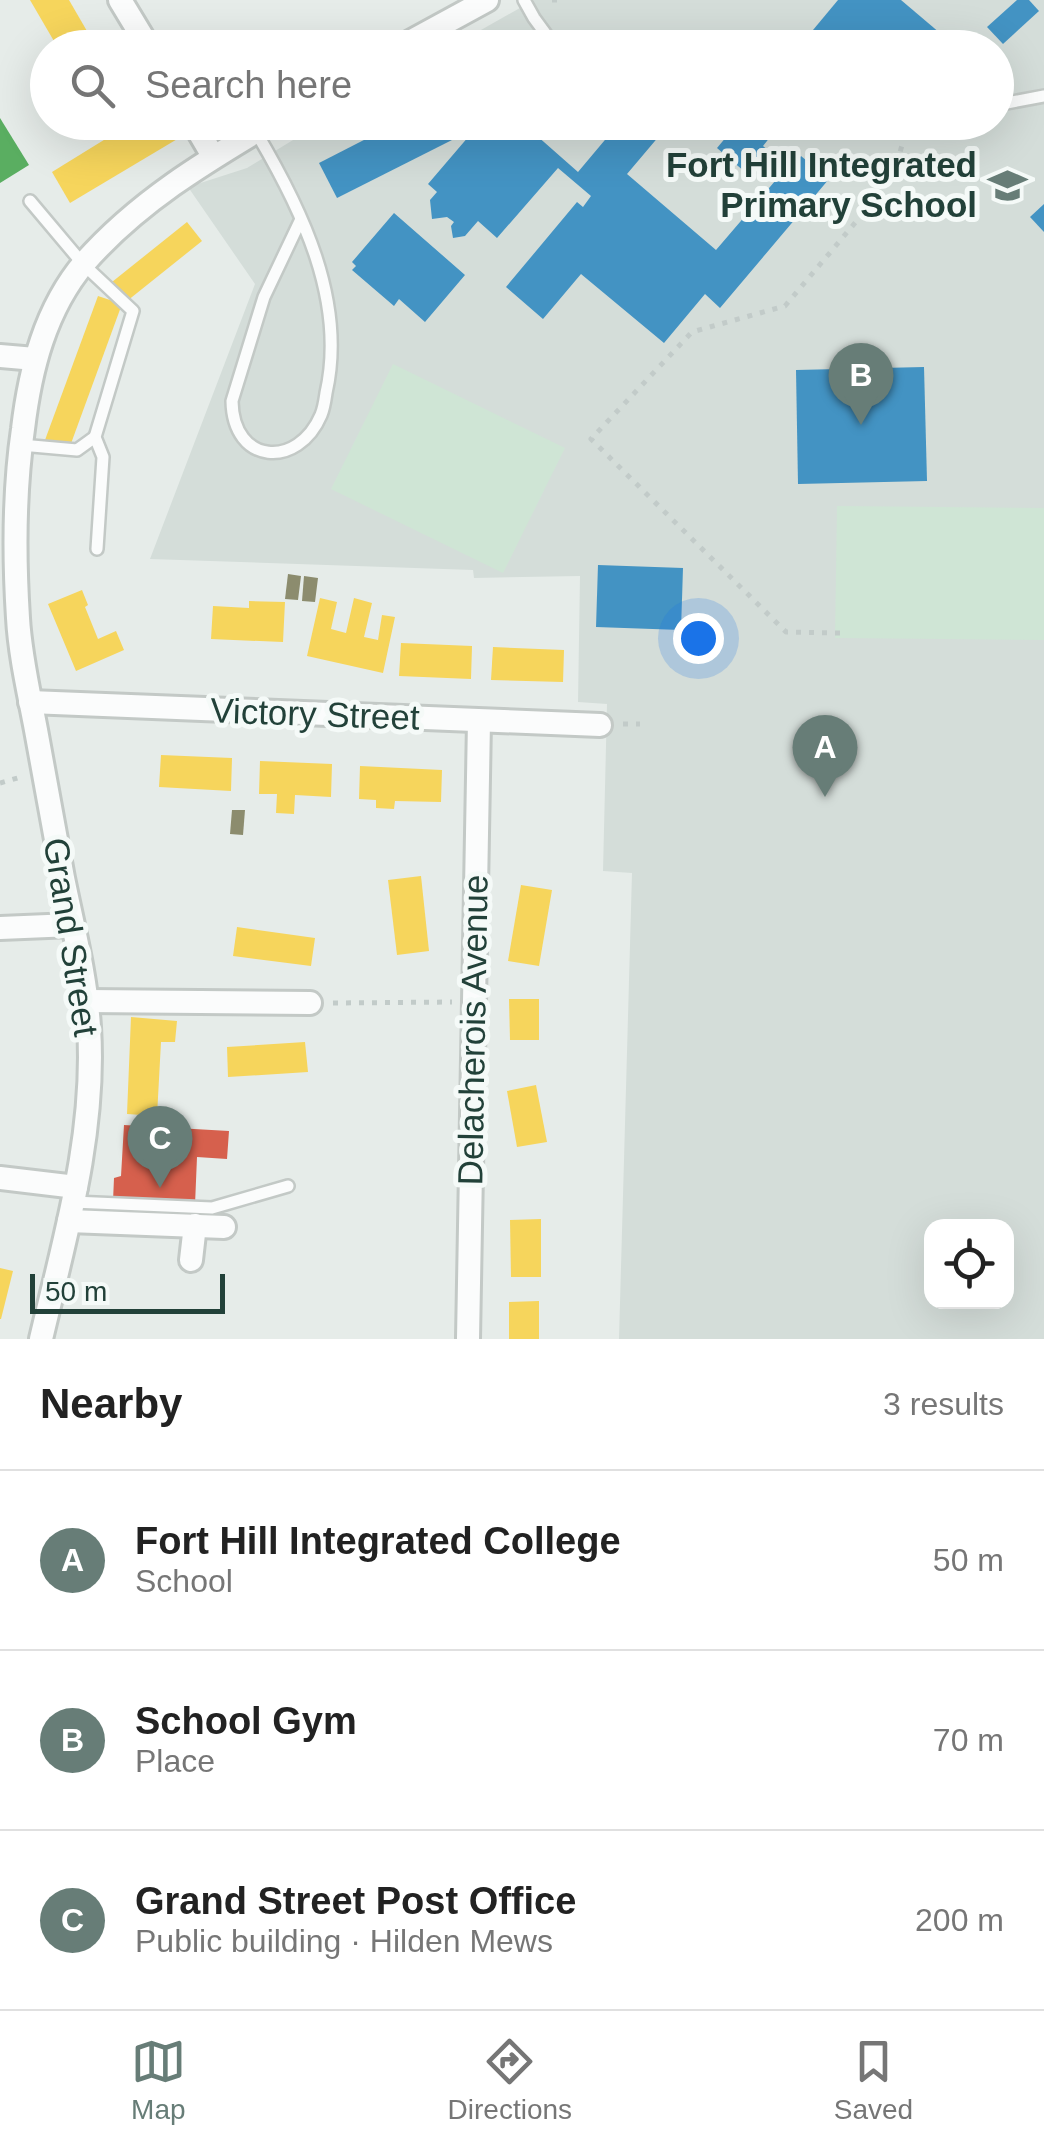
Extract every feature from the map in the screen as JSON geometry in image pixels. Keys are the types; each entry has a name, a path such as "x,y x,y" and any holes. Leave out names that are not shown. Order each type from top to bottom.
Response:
{"street":[{"path":"120,0 138,30"},
{"path":"432,30 487,0"},
{"path":"204,140 213,156"},
{"name":"Grand Street","path":"42,1339 73,1203 90,1072 87,1001 30,702 11,653 18,620 20,445 28,391 44,331 83,264 130,216 167,187 241,140"},
{"path":"0,356 35,360"},
{"name":"Victory Street","path":"30,702 600,724"},
{"name":"Delacherois Avenue","path":"468,1339 479,721"},
{"path":"0,928 72,924"},
{"path":"87,1001 310,1003"},
{"path":"0,1178 73,1203 195,1225 224,1226"},
{"path":"191,1260 195,1225"}],"lane":[{"path":"524,0 543,30"},
{"path":"1014,102 1044,96"},
{"path":"269,140 301,219 322,278 332,325 331,371 321,414 308,435 293,448 276,453 260,451 237,430 232,401 264,296 301,219"},
{"path":"20,445 77,450 95,436 133,311 83,264 30,202"},
{"path":"95,436 102,457 97,549"},
{"path":"73,1203 212,1208 288,1186"}],"path":[{"path":"840,632 786,632 591,439 692,332 785,306 892,178 904,140"},
{"path":"334,1003 474,1002"}],"shaded area":[{"path":"534,0 1044,0 1044,1339 619,1339 632,873 603,871 607,704 578,702 580,576 474,578 473,570 150,559 255,284 188,187 247,168 293,140 1014,140 1014,30 481,30"}],"green space":[{"path":"393,364 565,448 503,573 331,489"},
{"path":"837,506 1044,508 1044,640 835,638"}],"building: Homes":[{"path":"30,0 69,0 86,30 48,30"},
{"path":"104,140 176,140 70,203 52,172"},
{"path":"187,222 202,241 127,301 112,282"},
{"path":"98,296 122,304 69,449 45,440"},
{"path":"82,590 98,639 116,631 124,650 76,671 48,604"},
{"path":"320,598 337,602 331,629 346,633 354,598 372,603 364,637 378,640 382,615 395,617 383,673 307,656"},
{"path":"249,601 285,602 283,642 211,639 213,606 249,608"},
{"path":"401,643 472,646 471,679 399,676"},
{"path":"493,647 564,650 563,682 491,680"},
{"path":"161,755 232,758 231,791 159,787"},
{"path":"260,761 332,764 331,797 295,795 294,814 276,813 277,794 259,794"},
{"path":"360,766 442,770 441,802 395,801 394,809 376,808 376,800 359,799"},
{"path":"421,876 429,951 397,955 388,880"},
{"path":"521,885 552,890 539,966 508,961"},
{"path":"237,927 315,938 311,966 233,956"},
{"path":"509,999 539,999 539,1040 510,1040"},
{"path":"131,1017 177,1021 175,1042 161,1042 157,1116 127,1114"},
{"path":"305,1042 308,1072 228,1077 227,1047"},
{"path":"536,1085 547,1142 517,1147 507,1091"},
{"path":"541,1219 541,1277 511,1277 510,1220"},
{"path":"0,1268 13,1271 1,1319 0,1319"},
{"path":"539,1301 539,1339 509,1339 509,1302"}],"building: Shops":[{"path":"124,1125 229,1131 227,1159 197,1157 195,1205 113,1201 114,1178 121,1176"}],"building: Schools":[{"path":"838,0 901,0 936,30 813,30"},
{"path":"1017,0 1029,0 1039,11 1014,34 1014,30 987,27"},
{"path":"364,140 452,140 337,198 319,163"},
{"path":"466,140 542,140 578,172 605,140 656,140 627,174 716,250 781,174 759,155 745,172 717,148 724,140 768,140 763,146 790,169 801,156 829,179 720,308 705,294 664,343 581,274 543,319 506,287 577,202 583,207 591,196 558,168 497,238 478,221 465,236 453,238 454,222 447,217 432,219 430,200 437,192 428,184"},
{"path":"1044,204 1044,232 1030,217"},
{"path":"394,213 465,275 425,322 399,299 394,306 352,270 356,266 352,262"},
{"path":"924,367 927,481 798,484 796,370"},
{"path":"598,565 683,568 681,630 596,627"}],"building: Public":[{"path":"0,118 29,165 0,183"}],"building: Industry":[{"path":"288,574 301,576 298,600 285,599"},
{"path":"304,576 318,578 315,602 302,601"},
{"path":"232,810 245,810 243,835 230,834"}],"place":[{"name":"Fort Hill Integrated Primary School","path":"1007,185"},
{"name":"School Gym","path":"861,425"},
{"name":"Fort Hill Integrated College","path":"825,797"},
{"name":"Grand Street Post Office","path":"160,1188"}]}
